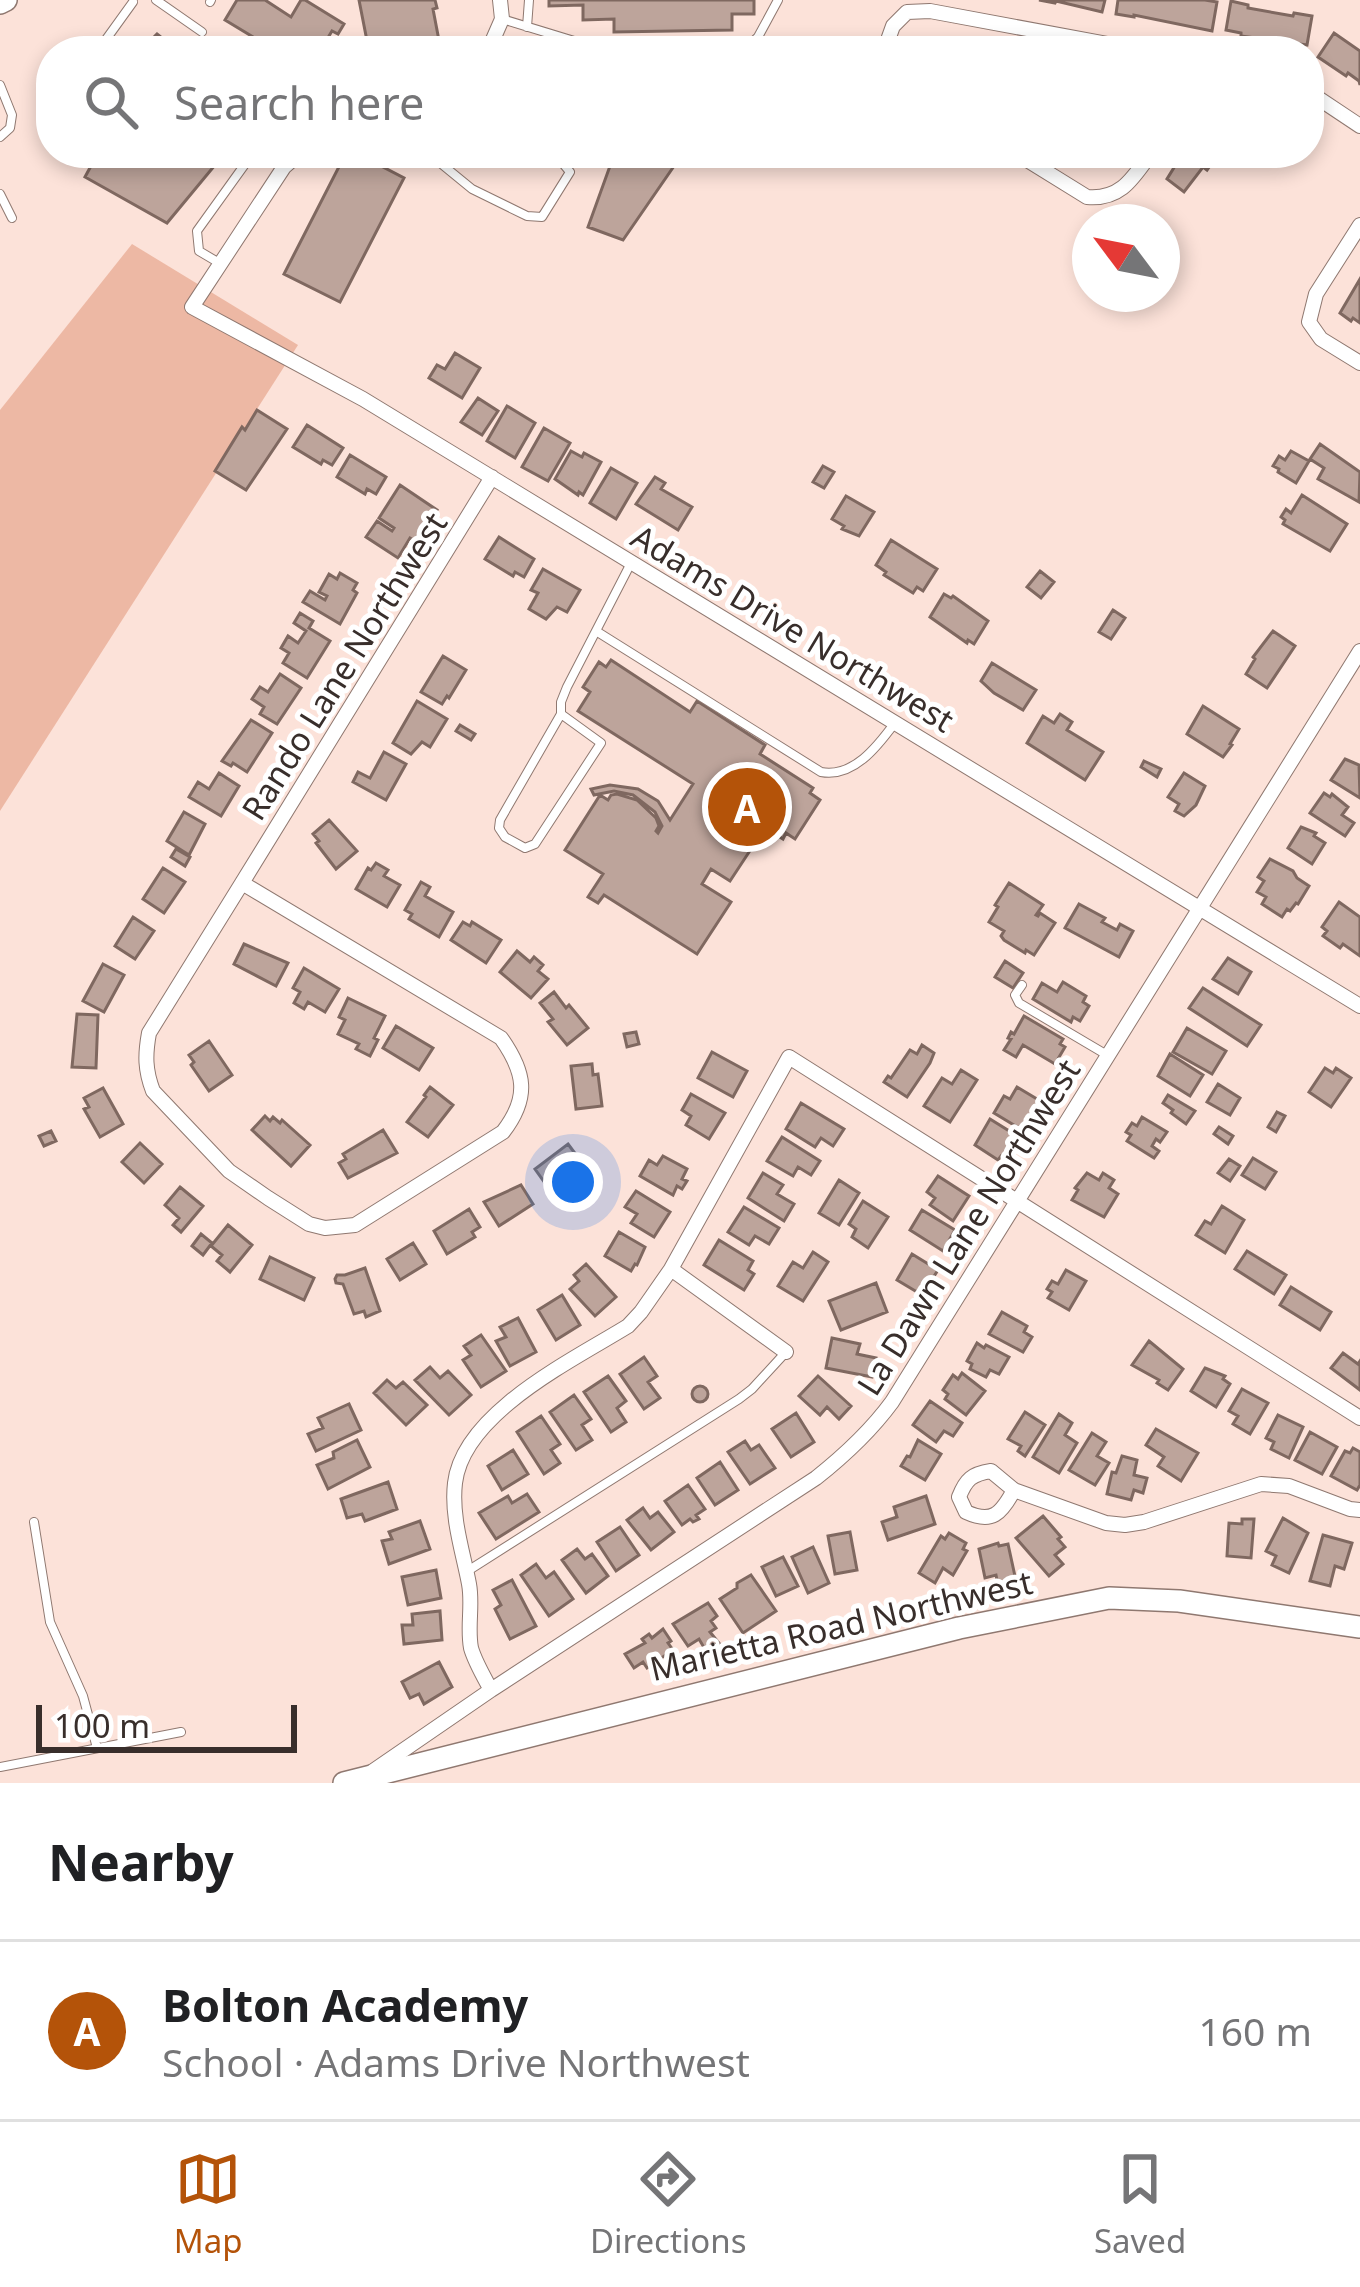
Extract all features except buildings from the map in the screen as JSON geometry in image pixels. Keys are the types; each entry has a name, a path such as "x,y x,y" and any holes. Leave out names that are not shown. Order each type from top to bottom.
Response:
{"main road":[{"name":"Marietta Road Northwest","path":"353,1780 937,1634 1109,1598 1179,1601 1360,1628"}],"street":[{"path":"495,36 502,19 500,0"},
{"path":"889,36 907,12 930,11 1064,36"},
{"path":"1324,102 1360,126"},
{"path":"222,264 283,168"},
{"path":"1040,168 1087,197 1100,198 1122,190 1139,168"},
{"path":"1360,226 1316,294 1309,322 1322,339 1360,363"},
{"name":"Adams Drive Northwest","path":"222,264 194,308 363,399 1360,1006"},
{"name":"Rando Lane Northwest","path":"242,883 501,1038 515,1058 522,1084 517,1109 503,1132 355,1225 326,1228 309,1224 230,1171 153,1091 145,1057 149,1033 492,477"},
{"name":"La Dawn Lane Northwest","path":"353,1780 816,1478 872,1429 1360,651"},
{"path":"491,1690 472,1651 469,1583 455,1483 462,1457 484,1424 515,1397 628,1326 641,1312 789,1058 1360,1418"},
{"path":"670,1269 786,1352"},
{"path":"1014,1490 1106,1523 1125,1525 1262,1484 1289,1486 1360,1510"}],"lane":[{"path":"156,0 202,32"},
{"path":"527,26 529,0"},
{"path":"759,36 778,0"},
{"path":"109,36 135,1"},
{"path":"502,19 559,36"},
{"path":"0,85 12,115 10,128 0,137"},
{"path":"222,264 199,251 197,231 243,168"},
{"path":"447,168 472,188 526,216 542,217 570,172 567,168"},
{"path":"0,194 11,218"},
{"path":"561,713 602,742 535,844 525,848 505,837 500,820 561,713 561,702 631,561"},
{"path":"596,631 821,772 844,772 876,748 896,722"},
{"path":"1022,985 1015,995 1019,1003 1107,1055"},
{"path":"464,1573 740,1399 786,1352"},
{"path":"34,1522 50,1622 83,1696 97,1748"},
{"path":"3,1783 0,1767 181,1732"}],"shaded area":[{"path":"132,244 298,345 0,811 0,410"}],"place":[{"name":"Bolton Academy","path":"747,807"}]}
